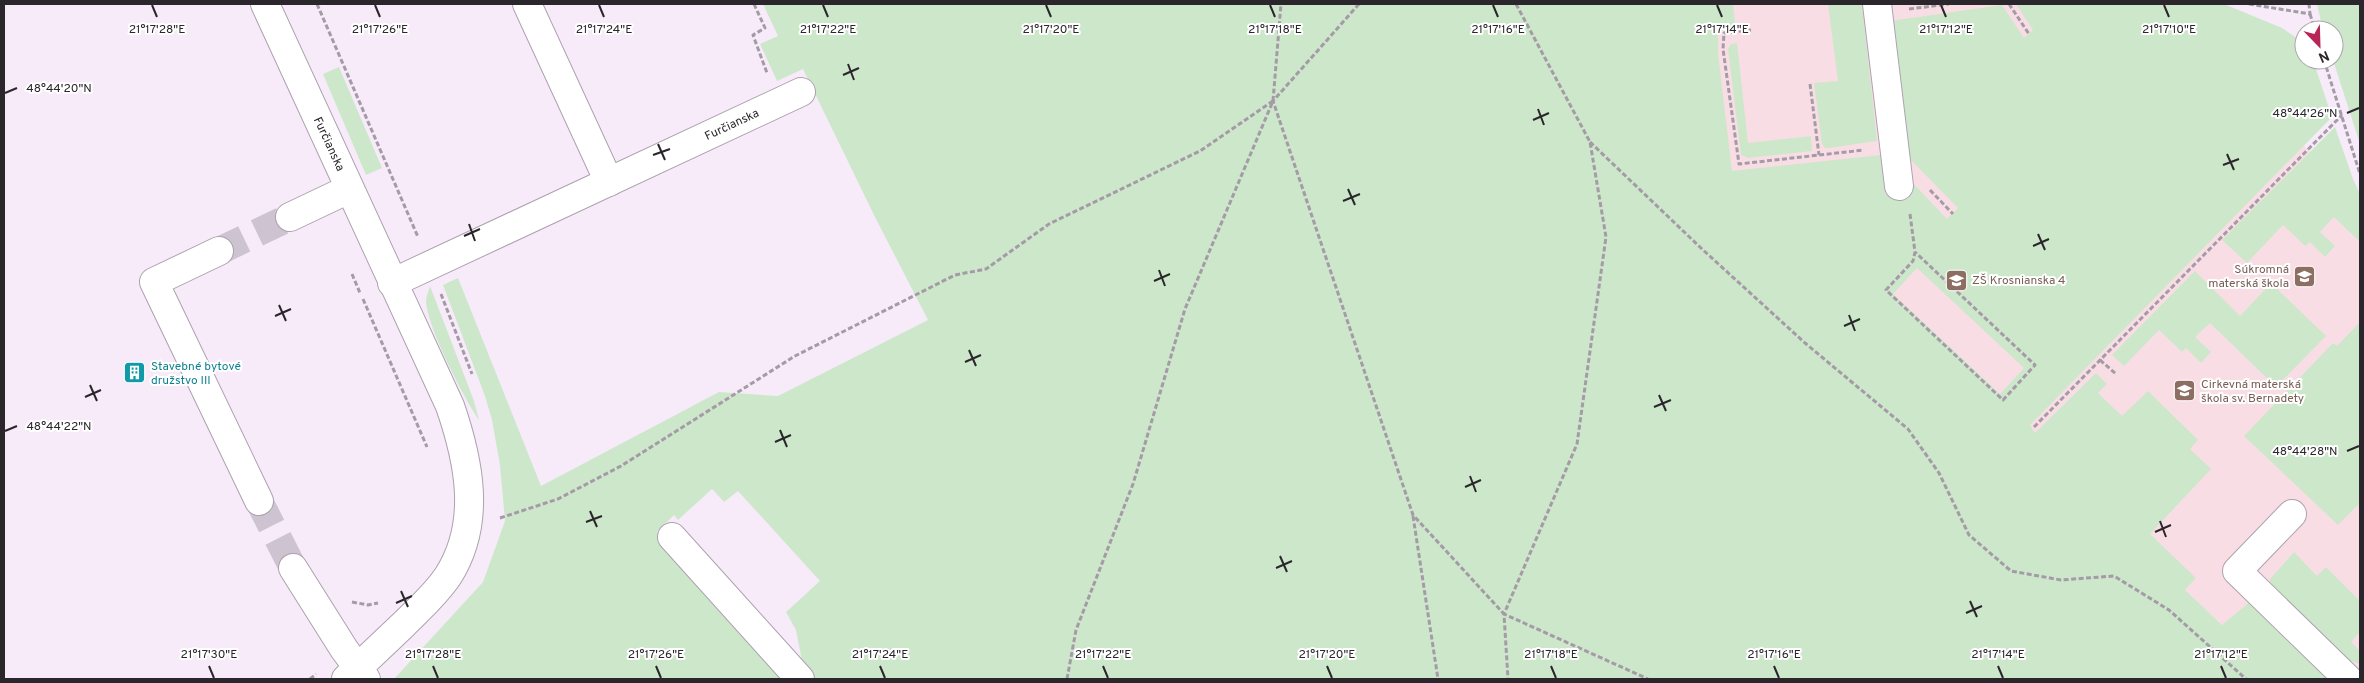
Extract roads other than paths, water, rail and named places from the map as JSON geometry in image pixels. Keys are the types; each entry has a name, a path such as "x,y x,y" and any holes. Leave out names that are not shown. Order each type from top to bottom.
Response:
{"street":[{"name":"Furčianska","path":"265,4 450,406 465,452 470,499 468,521 462,544 448,575 427,601 356,676"},
{"path":"527,4 609,182"},
{"path":"1878,8 1899,186"},
{"name":"Furčianska","path":"392,283 790,98"},
{"path":"290,217 349,189"},
{"path":"219,251 154,282 259,501"},
{"path":"2292,514 2237,571 2348,679"},
{"path":"672,537 800,679"},
{"path":"294,568 356,676"}],"tunnel":[{"path":"219,251 290,217"},
{"path":"259,501 293,568"}],"place":[{"name":"Súkromná materská škola","path":"2305,276"},
{"name":"ZŠ Krosnianska 4","path":"1956,280"},
{"name":"Stavebné bytové družstvo III","path":"135,373"},
{"name":"Cirkevná materská škola sv. Bernadety","path":"2185,391"}]}
